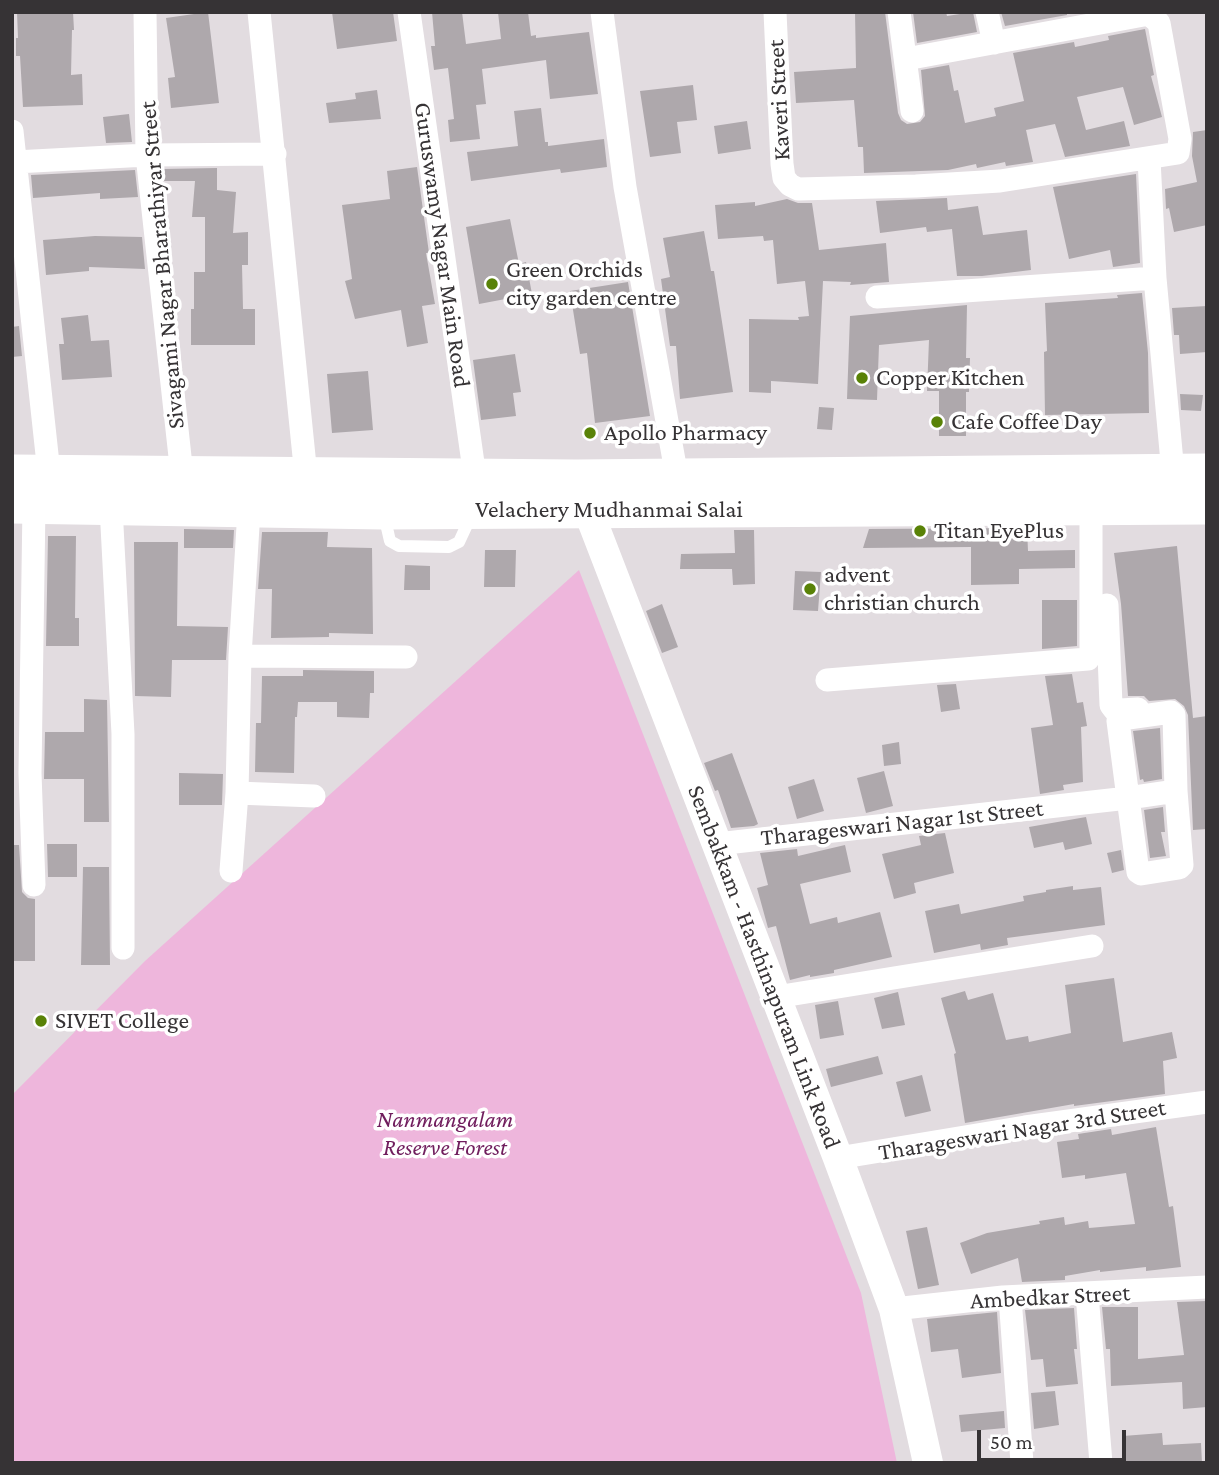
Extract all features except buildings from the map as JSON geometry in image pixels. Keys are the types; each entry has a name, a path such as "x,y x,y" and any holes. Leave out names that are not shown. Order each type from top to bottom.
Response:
{"main road":[{"name":"Velachery Mudhanmai Salai","path":"582,494 677,477 1190,472"},
{"name":"Velachery Mudhanmai Salai","path":"12,473 32,495 111,507 383,511 474,494"},
{"name":"Velachery Mudhanmai Salai","path":"32,495 181,475 306,476 474,494 582,494 1097,507 1207,506"}],"street":[{"name":"Sivagami Nagar Bharathiyar Street","path":"145,12 147,155 181,475"},
{"path":"259,12 306,476"},
{"name":"Guruswamy Nagar Main Road","path":"409,12 474,494"},
{"path":"603,12 625,187 677,477"},
{"name":"Kaveri Street","path":"775,12 782,164 784,178 790,185 808,190 1000,181 1149,159"},
{"path":"899,12 912,111"},
{"path":"987,12 994,43"},
{"path":"906,59 1149,14 1159,23 1180,139 1178,153 1149,159 1155,278 1190,472"},
{"path":"12,131 32,495 21,773 34,885"},
{"path":"15,162 147,155 275,154"},
{"path":"877,297 1155,278"},
{"name":"Sembakkam - Hasthinapuram Link Road","path":"582,494 894,1309 928,1463"},
{"path":"111,507 122,734 123,948"},
{"path":"827,680 1088,659 1091,653 1097,507"},
{"path":"1097,507 1111,705 1120,710 1163,707"},
{"path":"231,871 237,793 240,656 249,510"},
{"path":"240,656 406,657"},
{"path":"1171,712 1174,715 1175,791 1182,865 1179,868 1141,874 1138,872 1128,798 1118,721 1171,712"},
{"name":"Tharageswari Nagar 1st Street","path":"717,844 1175,791"},
{"path":"237,793 314,796"},
{"path":"776,997 1092,946"},
{"name":"Tharageswari Nagar 3rd Street","path":"838,1158 1207,1102"},
{"name":"Ambedkar Street","path":"894,1309 1010,1297 1207,1287"},
{"path":"1087,1294 1101,1463"},
{"path":"1010,1297 1022,1463"}],"green space":[{"name":"Nanmangalam Reserve Forest","path":"579,570 861,1293 897,1463 12,1463 12,1095 145,961"}],"place":[{"name":"Green Orchids city garden centre","path":"492,284"},
{"name":"Copper Kitchen","path":"862,378"},
{"name":"Cafe Coffee Day","path":"937,422"},
{"name":"Apollo Pharmacy","path":"590,433"},
{"name":"Titan EyePlus","path":"920,531"},
{"name":"advent christian church","path":"810,589"},
{"name":"SIVET College","path":"41,1021"}]}
